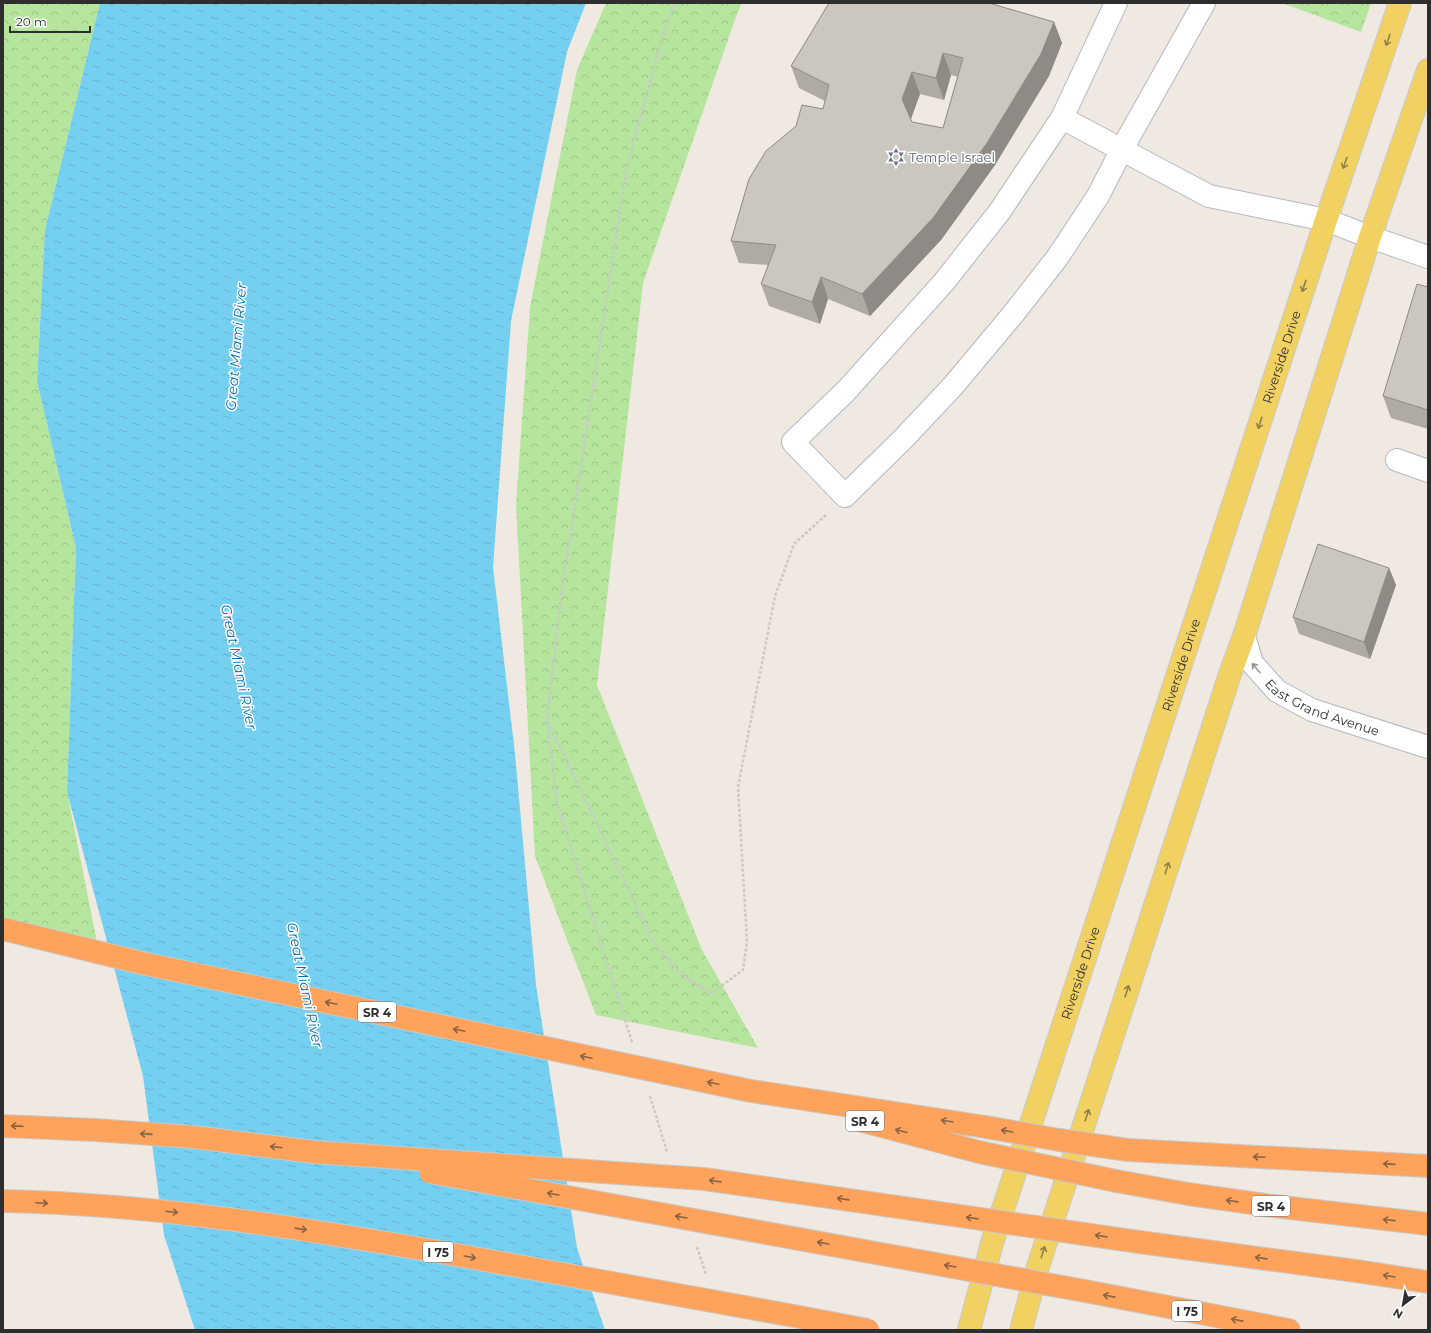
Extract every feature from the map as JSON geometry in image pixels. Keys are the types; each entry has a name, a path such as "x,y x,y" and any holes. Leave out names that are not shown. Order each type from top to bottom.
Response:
{"highway":[{"name":"SR 4","path":"3,929 146,964 751,1091 980,1152 1116,1181 1188,1194 1273,1206 1428,1224"},
{"path":"751,1091 1128,1150 1428,1166"},
{"name":"I 75","path":"3,1126 95,1130 192,1137 314,1152 1085,1291 1289,1330"},
{"path":"314,1152 704,1179 1428,1282"},
{"name":"I 75","path":"3,1201 123,1207 224,1218 332,1233 571,1275 868,1330"}],"main road":[{"name":"Riverside Drive","path":"969,1330 992,1243 1326,220 1400,3"},
{"path":"1021,1330 1042,1255 1228,681 1244,636 1370,237 1428,70"}],"street":[{"path":"1116,3 1062,118 1000,211 944,282 846,391 793,442 845,496 904,438 949,390 1014,313 1057,258 1094,202 1204,3"},
{"path":"1062,118 1209,196 1326,220 1428,257"},
{"path":"1397,460 1428,470"},
{"name":"East Grand Avenue","path":"1244,636 1252,663 1277,691 1312,710 1428,748"}],"path":[{"path":"634,1047 557,802 547,720 562,588 627,166 663,35 675,3"},
{"path":"547,720 653,941 680,974 712,993 743,970 747,942 738,787 775,596 794,544 831,511 845,496"},
{"path":"648,1092 668,1153"},
{"path":"697,1245 708,1281"}],"green space":[{"path":"3,3 100,3 45,230 37,381 76,548 67,792 99,952 3,922"},
{"path":"606,3 742,3 643,283 597,685 702,950 758,1048 596,1015 535,856 516,505 530,307 577,70"},
{"path":"1282,3 1371,3 1361,32"}],"water":[{"name":"Great Miami River","path":"100,3 586,3 567,52 511,321 493,567 515,754 536,985 577,1248 605,1330 195,1330 164,1235 143,1076 67,792 76,548 37,381 45,230"}],"building":[{"name":"Temple Israel","path":"829,3 989,3 1054,22 1041,54 987,143 933,218 862,294 821,277 812,302 761,284 776,245 731,241 749,179 766,151 796,126 802,105 823,109 829,85 791,66","holes":["943,53 963,58 943,128 912,122 902,99 912,72 936,78"]},
{"path":"1417,284 1428,287 1428,410 1383,396"},
{"path":"1318,544 1389,568 1364,642 1293,617"}],"place":[{"name":"Temple Israel","path":"896,157"}]}
